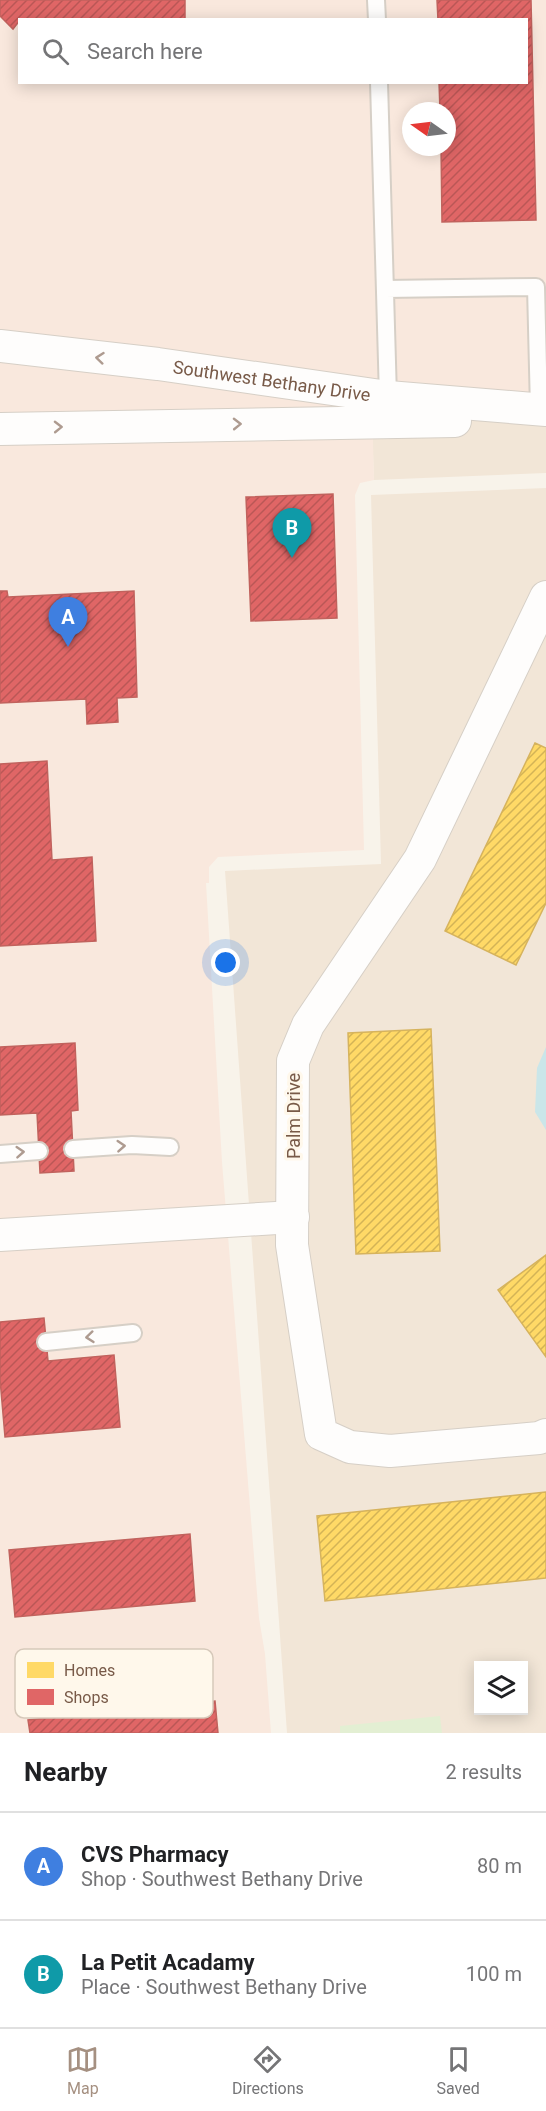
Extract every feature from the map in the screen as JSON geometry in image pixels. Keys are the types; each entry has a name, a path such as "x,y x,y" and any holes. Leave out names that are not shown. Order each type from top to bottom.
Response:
{"street":[{"name":"Southwest Bethany Drive","path":"0,346 158,364 388,397 544,413"},
{"name":"Southwest Bethany Drive","path":"0,429 544,413"},
{"name":"Palm Drive","path":"546,597 420,859 308,1025 293,1061 292,1245 321,1434 350,1447 390,1451 539,1438 546,1435"},
{"path":"0,1235 293,1217"}],"lane":[{"path":"376,0 377,18"},
{"path":"379,84 388,397"},
{"path":"385,289 536,287 544,413"},
{"path":"73,1149 132,1145 170,1147"},
{"path":"0,1154 39,1151"},
{"path":"46,1342 133,1333"}],"shaded area":[{"path":"0,0 546,0 546,403 372,402 374,480 360,483 355,495 364,850 218,857 209,867 209,883 206,883 222,1162 259,1618 265,1654 271,1733 0,1733"},
{"path":"371,402 546,403 546,473 374,480"},
{"path":"546,488 546,1733 287,1733 225,871 381,864 371,495"}],"green space":[{"path":"440,1716 442,1733 340,1733 340,1726"}],"water":[{"path":"546,1047 546,1130 535,1112 537,1068"}],"building: Homes":[{"path":"535,743 546,748 546,903 516,965 445,931"},
{"path":"431,1029 440,1251 356,1254 348,1033"},
{"path":"546,1255 546,1357 498,1290"},
{"path":"546,1492 546,1578 325,1601 317,1516"}],"building: Shops":[{"path":"0,0 185,0 185,18 18,18 18,23 13,29 0,16"},
{"path":"437,0 531,0 536,220 442,222 441,156 456,156 456,102 440,102 439,84 528,84 528,18 438,18"},
{"path":"333,494 337,618 251,621 246,497"},
{"path":"0,591 7,591 8,597 134,591 137,697 117,698 118,722 87,724 86,699 0,703"},
{"path":"47,761 52,860 92,857 96,941 0,946 0,764"},
{"path":"75,1043 78,1110 71,1111 74,1171 40,1173 37,1113 0,1115 0,1047"},
{"path":"44,1318 48,1361 114,1355 120,1427 5,1437 0,1379 0,1322"},
{"path":"190,1534 195,1601 15,1617 9,1550"},
{"path":"213,1701 215,1701 218,1733 30,1733 28,1720 213,1718"}],"place":[{"name":"La Petit Acadamy","path":"292,558"},
{"name":"CVS Pharmacy","path":"68,647"}]}
